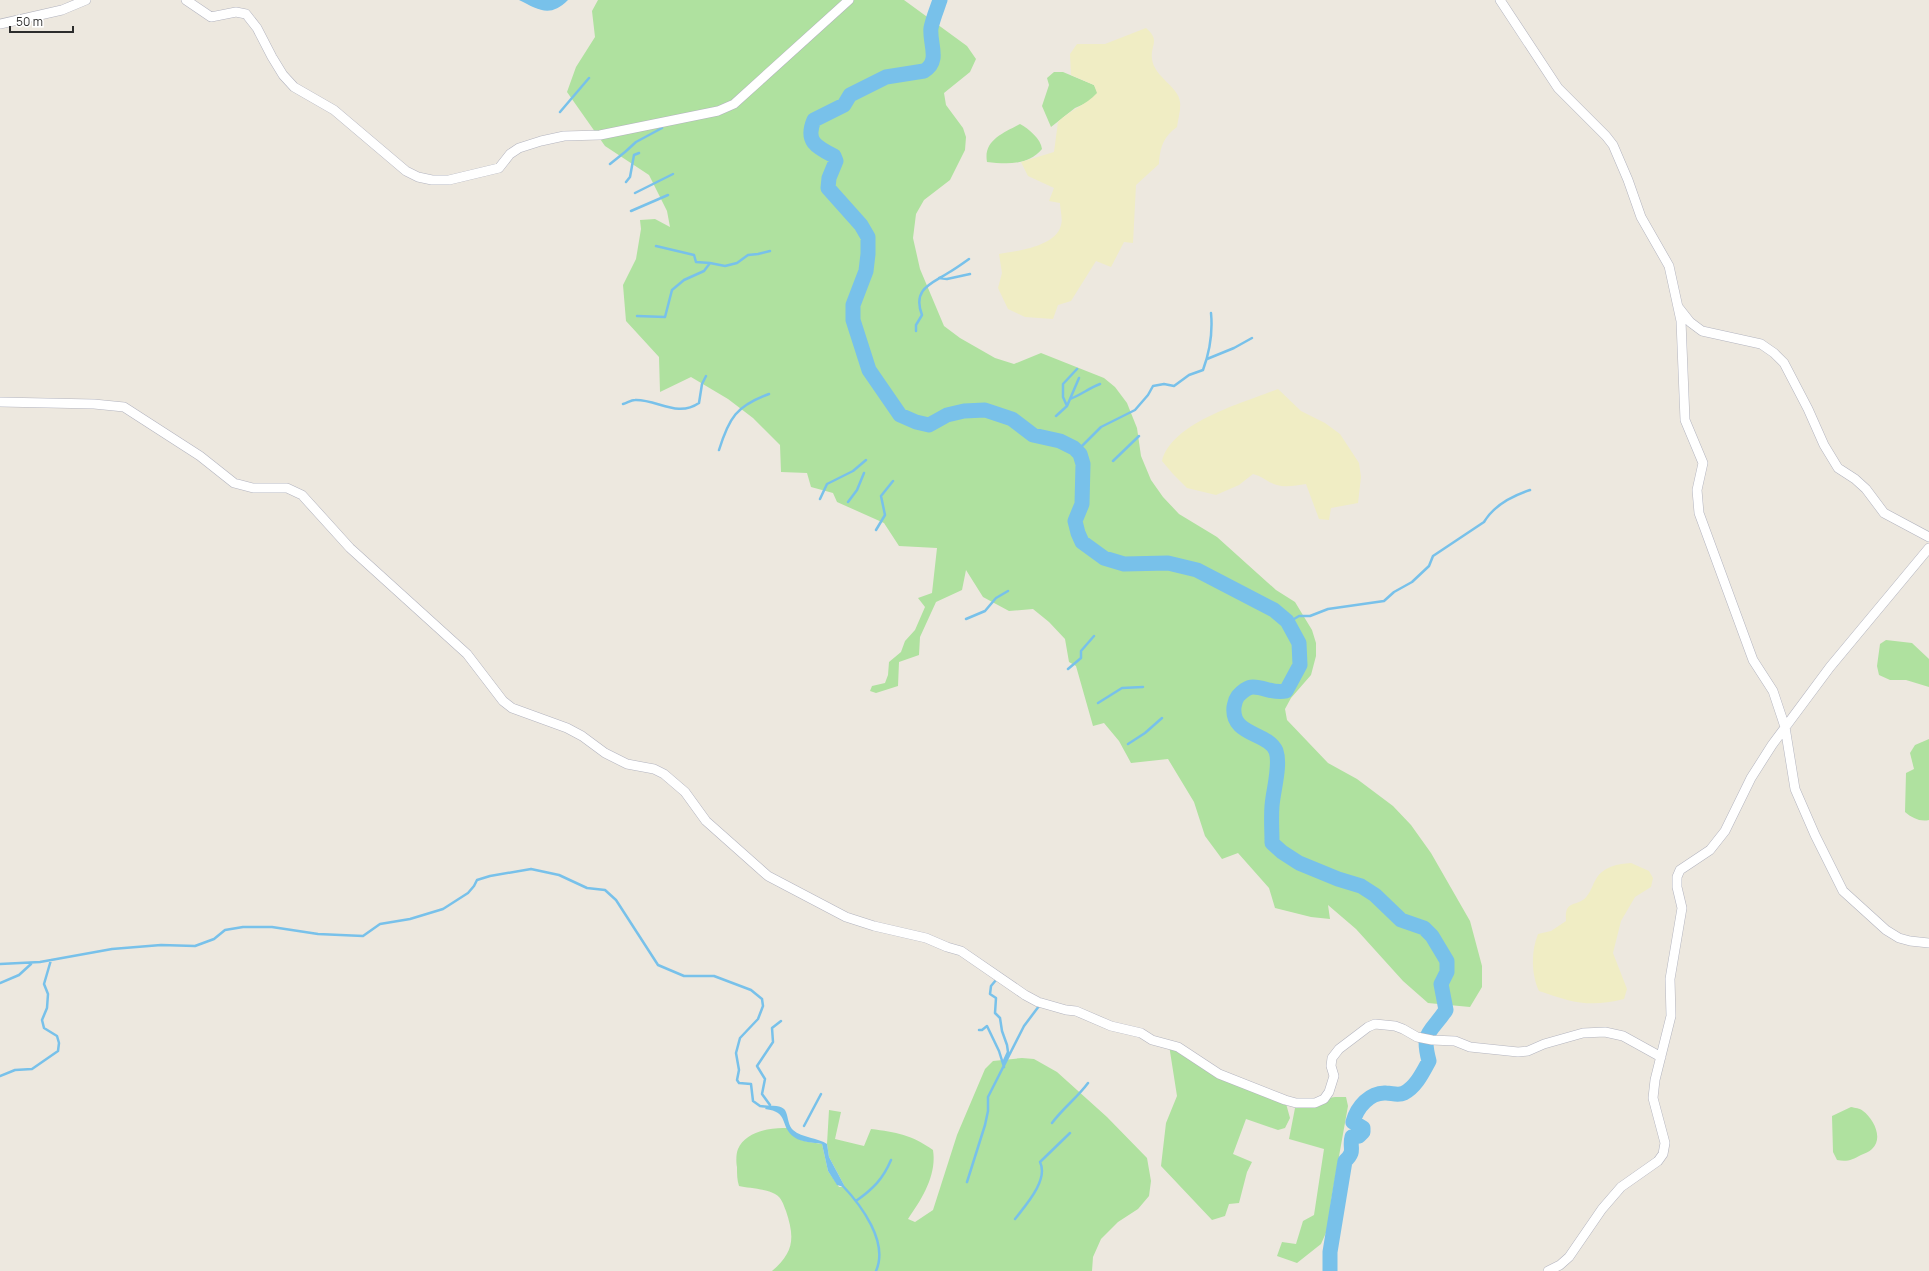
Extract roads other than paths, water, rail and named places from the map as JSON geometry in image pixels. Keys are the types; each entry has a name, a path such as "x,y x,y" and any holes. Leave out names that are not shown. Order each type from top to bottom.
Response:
{"street":[{"path":"0,24 62,10 86,0"},
{"path":"186,0 210,17 236,12 246,14 257,28 276,63 294,87 334,110 406,171 418,177 432,180 449,180 499,168 510,154 519,148 540,141 564,136 600,135 718,111 734,104 849,0"},
{"path":"1500,0 1558,88 1606,136 1613,145 1628,180 1641,217 1669,266 1681,321 1684,359 1685,420 1703,463 1697,490 1699,513 1753,660 1773,691 1786,727 1795,789 1815,835 1843,891 1886,930 1898,938 1929,943"},
{"path":"1678,307 1690,322 1702,331 1761,344 1774,352 1784,363 1808,409 1824,445 1838,468 1855,479 1866,489 1884,513 1929,538"},
{"path":"0,402 94,404 124,408 200,456 234,483 253,488 287,488 302,495 350,548 467,654 503,701 512,708 567,728 582,736 605,753 627,764 654,769 664,774 685,792 706,821 768,876 846,917 874,926 926,938 961,951 1025,995 1038,1002 1066,1010 1076,1010 1111,1026 1141,1032 1152,1040 1178,1048 1219,1074 1285,1100 1296,1103 1315,1104 1324,1099 1329,1092 1334,1076 1331,1066 1332,1058 1339,1049 1368,1027 1375,1024 1395,1026 1417,1037 1432,1040 1455,1041 1470,1047 1518,1052 1583,1033 1606,1032 1623,1036 1661,1057"},
{"path":"1548,1271 1560,1265 1570,1257 1602,1209 1621,1187 1658,1161 1663,1154 1665,1143 1653,1098 1655,1080 1670,1016 1670,979 1679,933 1682,908 1677,887 1677,877 1680,870 1710,850 1725,831 1751,778 1786,727 1830,667 1929,548"}],"water":[{"path":"519,0 568,0 562,6 550,11 533,7"},
{"path":"767,1106 781,1107 784,1109 790,1126 797,1133 820,1140 827,1144 829,1157 844,1187 837,1185 828,1171 822,1144 804,1141 794,1137 789,1133 781,1116 778,1113 765,1109"}],"waterway":[{"path":"940,0 931,28 933,57 929,67 924,71 886,77 850,95 844,105 814,120 812,127 811,133 814,142 822,150 834,156 836,161 829,178 828,188 861,225 868,237 866,271 853,305 853,320 869,370 900,415 916,422 929,425 947,415 964,411 985,410 1012,419 1033,435 1060,441 1074,448 1080,454 1083,464 1082,504 1075,521 1078,533 1082,542 1104,558 1124,564 1168,563 1197,570 1274,610 1287,621 1299,643 1300,665 1286,691 1277,692 1257,687 1249,688 1238,696 1234,707 1235,716 1238,723 1244,729 1266,740 1276,751 1278,763 1272,806 1272,843 1282,852 1299,863 1338,879 1361,886 1375,895 1401,920 1424,928 1432,936 1447,961 1447,972 1441,984 1446,1010 1428,1033 1426,1044 1429,1061 1422,1074 1416,1083 1402,1094 1380,1093 1370,1098 1361,1106 1355,1116 1353,1122 1363,1128 1363,1132 1359,1136 1352,1137 1351,1152 1345,1161 1330,1252 1330,1271"},
{"path":"560,112 589,78"},
{"path":"610,164 636,142 662,128"},
{"path":"626,182 630,177 634,155 639,153"},
{"path":"635,193 673,174"},
{"path":"631,211 668,195"},
{"path":"656,246 694,255 696,262 710,263"},
{"path":"637,316 665,317 672,290 684,280 704,271 710,263 725,266 737,263 748,255 770,251"},
{"path":"916,331 916,325 922,315 919,299 921,293 930,284 969,259"},
{"path":"939,278 947,279 970,274"},
{"path":"1077,451 1101,427 1135,410 1148,395 1153,386 1164,384 1174,386 1189,375 1203,370 1212,328 1211,313"},
{"path":"1207,359 1234,348 1252,338"},
{"path":"1056,416 1067,406 1063,397 1063,384 1077,369"},
{"path":"623,404 632,400 643,400 667,407 683,409 691,407 699,403 702,384 706,376"},
{"path":"1067,406 1079,378"},
{"path":"1070,399 1100,384"},
{"path":"719,450 726,429 735,414 749,403 769,394"},
{"path":"1113,461 1139,436"},
{"path":"820,499 827,484 853,471 866,460"},
{"path":"848,502 857,490 864,473"},
{"path":"876,530 885,515 881,496 893,481"},
{"path":"1292,629 1294,619 1299,616 1310,616 1328,609 1384,601 1394,592 1412,582 1429,566 1433,556 1484,522 1498,506 1510,498 1530,490"},
{"path":"966,619 985,611 996,598 1008,591"},
{"path":"1068,669 1081,658 1081,651 1094,636"},
{"path":"1098,703 1122,688 1143,687"},
{"path":"1128,744 1145,733 1162,718"},
{"path":"0,964 40,962 112,949 161,945 195,946 214,939 225,930 243,927 272,927 318,934 363,936 380,924 410,919 443,909 468,893 477,880 490,876 531,869 559,875 587,888 605,890 616,900 658,965 684,976 714,976 751,990 762,999 763,1006 758,1019 740,1038 736,1053 739,1070 737,1080 739,1083 751,1084 753,1101 760,1106 770,1107"},
{"path":"0,1076 15,1070 32,1069 58,1051 59,1043 57,1036 44,1028 42,1020 47,1008 48,994 44,984 51,960"},
{"path":"0,983 19,975 31,964"},
{"path":"996,980 991,986 990,994 996,998 995,1013 1000,1018 1002,1031 1007,1045 1008,1052 1003,1063"},
{"path":"967,1182 985,1125 988,1111 988,1097 1024,1026 1039,1006"},
{"path":"770,1105 762,1094 765,1079 757,1066 773,1042 772,1028 781,1021"},
{"path":"979,1030 982,1030 987,1026 999,1051 1004,1067"},
{"path":"1052,1123 1088,1083"},
{"path":"804,1126 821,1094"},
{"path":"1015,1219 1030,1200 1039,1185 1042,1169 1040,1162 1070,1133"},
{"path":"856,1201 877,1183 885,1173 891,1160"},
{"path":"842,1185 865,1213 876,1236 879,1248 879,1260 876,1271"}]}
